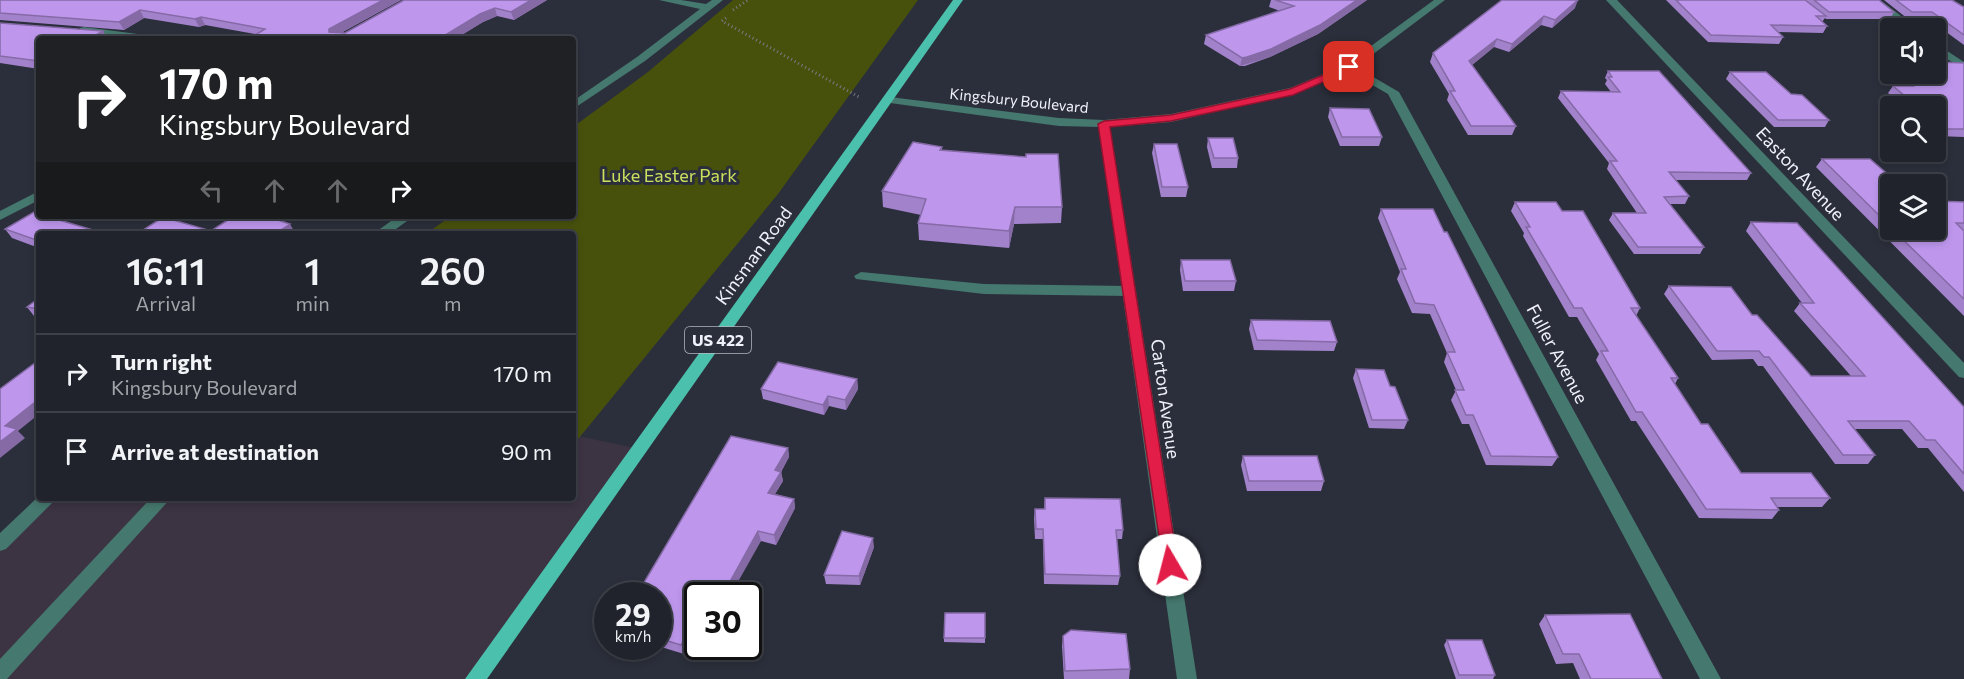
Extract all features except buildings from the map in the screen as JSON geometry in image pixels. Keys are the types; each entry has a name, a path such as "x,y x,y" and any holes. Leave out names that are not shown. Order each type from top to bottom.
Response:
{"main road":[{"name":"Kinsman Road","path":"475,679 890,100 958,0"}],"street":[{"path":"664,0 709,8"},
{"path":"576,104 718,0"},
{"name":"Kingsbury Boulevard","path":"890,100 1010,118 1104,124 1171,118 1293,92 1349,67 1440,0"},
{"name":"Easton Avenue","path":"1611,0 1964,373"},
{"path":"1874,0 1898,18"},
{"path":"67,29 127,36"},
{"path":"1946,54 1964,68"},
{"name":"Fuller Avenue","path":"1349,67 1393,92 1711,679"},
{"name":"Carton Avenue","path":"1104,124 1187,679"},
{"path":"0,216 36,197"},
{"path":"0,203 14,208"},
{"path":"384,231 402,219"},
{"path":"861,276 984,289 1129,291"},
{"path":"0,544 45,501"},
{"path":"0,673 159,501"}],"path":[{"path":"722,21 859,97"}],"shaded area":[{"path":"576,436 640,449 475,679 0,679 0,544 45,501 576,501"}],"green space":[{"name":"Luke Easter Park","path":"733,0 918,0 778,194 579,438 576,438 576,231 430,231 447,219 576,219 576,125 648,72"}],"route":[{"path":"1170,565 1104,124 1171,118 1293,92 1349,67"}]}
